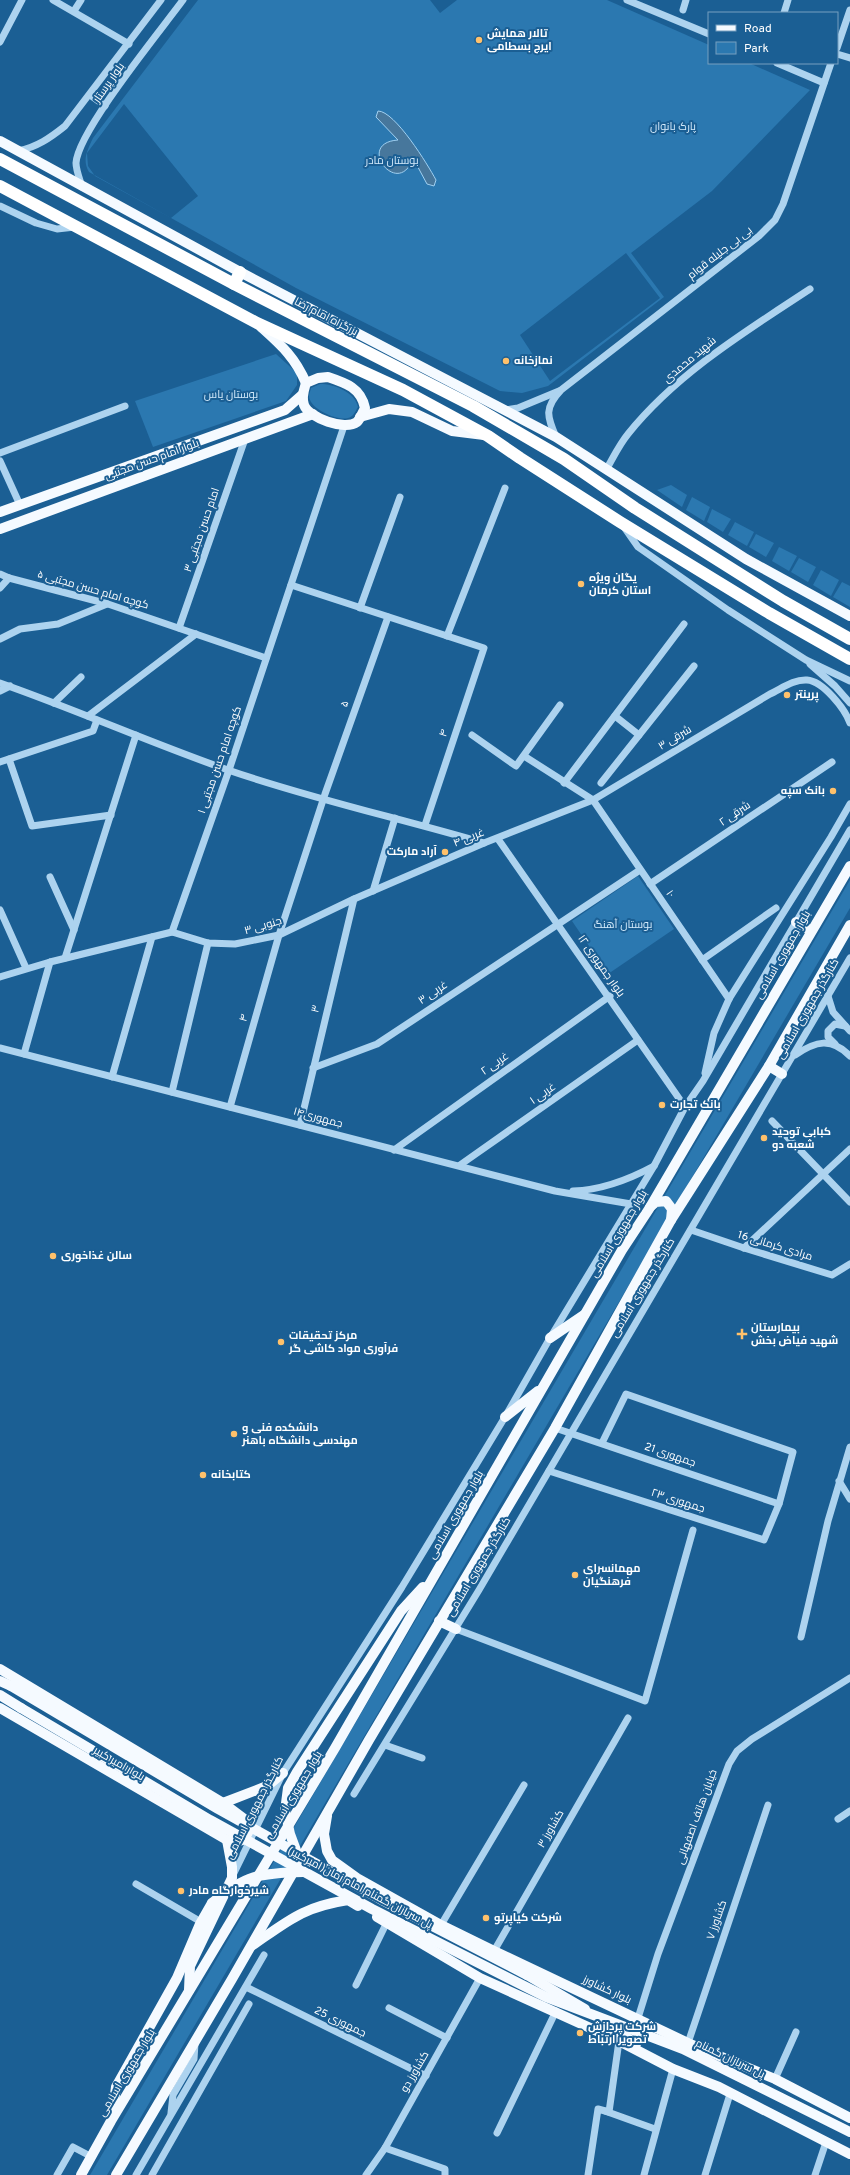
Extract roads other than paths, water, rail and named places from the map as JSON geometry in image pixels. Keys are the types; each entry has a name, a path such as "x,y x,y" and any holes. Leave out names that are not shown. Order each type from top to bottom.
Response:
{"highway":[{"name":"بزرگراه امام رضا","path":"0,159 234,284 473,406 564,459 635,508 783,601 850,639"},
{"path":"0,186 257,323 403,390 488,436 620,522 769,613 850,659"},
{"path":"234,284 240,272"}],"main road":[{"path":"0,141 240,272 556,437 746,559 850,616"},
{"path":"257,323 290,354 298,364 306,383 302,396 304,406 313,414 325,420 344,426 349,426 358,421 365,408 363,399 355,390 342,382 328,377 318,378 306,383"},
{"name":"بلوار امام حسن مجتبی","path":"0,512 285,410 302,396"},
{"path":"285,410 295,406 301,410 300,415 290,422"},
{"path":"473,406 504,410"},
{"path":"360,417 389,409 412,412 452,431 488,436"},
{"name":"بلوار امام حسن مجتبی","path":"0,529 313,414"},
{"name":"بلوار جمهوری اسلامی","path":"81,2175 111,2121 335,1748 543,1387 850,866"},
{"path":"796,922 811,931"},
{"path":"116,2175 250,1948 329,1808 555,1428 672,1220 769,1066 850,925"},
{"path":"769,1066 782,1074"},
{"path":"649,1209 656,1202 666,1201 672,1209 672,1220"},
{"path":"550,1338 586,1314"},
{"path":"506,1417 543,1387"},
{"path":"297,1853 290,1834 285,1811 288,1788 369,1658 401,1611 435,1575"},
{"path":"439,1621 456,1629"},
{"name":"بلوار امیر کبیر","path":"0,1669 223,1803 247,1821 250,1828 242,1841 236,1843 226,1840 0,1708"},
{"name":"پل سربازان گمنام امام زمان(امیرکبیر)","path":"0,1681 11,1686 211,1805 380,1899 526,1975 581,2006 673,2069"},
{"name":"پل سربازان گمنام امام زمان(امیرکبیر)","path":"0,1696 210,1820 303,1872 546,1998"},
{"path":"223,1803 267,1786 283,1773"},
{"path":"329,1808 324,1834 327,1851 332,1860 357,1878"},
{"path":"189,1993 190,1966 232,1878 232,1867 226,1840"},
{"path":"111,2121 116,2087 177,1978 200,1924 212,1903 228,1890 247,1878 278,1872 303,1872"},
{"path":"357,1878 338,1874 329,1879 329,1885 348,1900 480,1978 619,2041 673,2069 730,2094 850,2154"},
{"name":"بلوار کشاورز","path":"357,1878 442,1925 494,1951 688,2043 775,2079 850,2118"},
{"path":"250,1948 296,1915 319,1906 348,1900"},
{"name":"پل سربازان گمنام","path":"546,1998 683,2049 850,2132"}],"street":[{"path":"0,42 22,0"},
{"path":"53,0 129,44"},
{"path":"74,11 81,0"},
{"name":"بلوار پرستار","path":"18,151 33,148 49,139 66,126 161,0"},
{"name":"بلوار پرستار","path":"82,187 76,164 81,146 105,106 183,0"},
{"path":"627,0 708,34"},
{"path":"683,10 686,0"},
{"path":"784,12 788,0"},
{"path":"838,45 850,10"},
{"path":"838,54 850,58"},
{"path":"779,64 824,83"},
{"name":"بی بی جلیله قوام","path":"561,390 759,236 775,220 783,204 832,64"},
{"path":"90,95 105,106"},
{"path":"0,206 36,223 57,230 77,227"},
{"name":"شهید محمدی","path":"606,470 627,435 647,411 727,343 810,289"},
{"path":"504,410 518,408 561,390"},
{"path":"556,437 548,418 548,408 553,398 561,390"},
{"path":"0,453 125,406"},
{"name":"کوچه امام حسن مجتبی ۱","path":"172,932 229,770 344,426"},
{"name":"امام حسن مجتبی ۳","path":"180,628 245,439"},
{"path":"0,461 20,505"},
{"path":"291,585 447,636 505,488"},
{"path":"360,608 400,497"},
{"path":"620,522 638,547 728,610 806,660 850,681"},
{"name":"کوچه امام حسن مجتبی ۵","path":"0,574 108,604 266,658"},
{"path":"0,588 10,578"},
{"path":"0,639 20,629 58,624 108,604"},
{"name":"۵","path":"279,935 323,799 388,617"},
{"path":"564,783 684,624"},
{"path":"88,716 196,634"},
{"name":"۴","path":"425,826 484,648 447,636"},
{"path":"806,660 835,686 850,703"},
{"path":"601,783 694,666"},
{"path":"54,703 81,677"},
{"name":"۳ شرقی","path":"593,800 770,694 796,681 808,680 818,684 832,696 846,714 850,723"},
{"path":"0,683 229,770 323,799 484,843"},
{"path":"0,691 10,686"},
{"path":"472,735 516,766 560,705"},
{"path":"614,716 640,735"},
{"path":"0,762 93,732 97,720"},
{"path":"65,958 136,735"},
{"path":"524,756 564,783 593,800"},
{"path":"9,759 32,826 111,815"},
{"name":"۲ شرقی","path":"650,884 832,762"},
{"name":"۴ غربی","path":"354,899 484,843 498,839 593,800"},
{"name":"۱۰","path":"593,800 730,999"},
{"path":"703,1081 714,1033 730,999 850,804"},
{"path":"374,891 395,818"},
{"name":"کنارگذر جمهوری اسلامی","path":"232,1878 283,1773 402,1587 506,1417 550,1338 654,1166 685,1107 703,1081 850,830"},
{"name":"بلوار جمهوری ۱۲","path":"498,839 610,996 638,1040 685,1107"},
{"name":"۳ غربی","path":"313,1068 377,1044 640,870"},
{"path":"50,877 74,930"},
{"name":"۳ جنوبی","path":"172,932 208,943 235,944 279,935 354,899"},
{"name":"۳","path":"300,1124 354,899"},
{"path":"702,960 776,908"},
{"path":"0,910 26,968"},
{"path":"0,978 26,968 172,932"},
{"name":"۴","path":"230,1107 279,935"},
{"path":"112,1077 152,937"},
{"path":"172,1092 208,943"},
{"name":"کنارگذر جمهوری اسلامی","path":"354,1794 456,1629 850,958"},
{"path":"24,1054 50,962"},
{"name":"۲ غربی","path":"394,1150 610,996"},
{"path":"828,996 833,1012 848,1028"},
{"path":"848,1028 835,1024 828,1032 828,1037 834,1044 850,1056"},
{"name":"۱ غربی","path":"460,1165 638,1040"},
{"path":"793,1056 807,1047 822,1042 834,1044"},
{"name":"جمهوری۱۴","path":"0,1048 300,1124 394,1150 460,1165 555,1191 631,1204"},
{"path":"772,1122 850,1202"},
{"path":"744,1248 850,1149"},
{"path":"555,1191 578,1191 606,1185 636,1175 654,1166"},
{"name":"مرادی کرمانی 16","path":"691,1230 832,1275 850,1264"},
{"path":"602,1443 626,1394 793,1452 779,1504"},
{"name":"جمهوری 21","path":"555,1428 779,1504"},
{"path":"801,1637 839,1481 850,1447"},
{"name":"۲۳ جمهوری","path":"549,1471 764,1540 779,1504"},
{"path":"839,1481 850,1499"},
{"path":"456,1629 645,1700 693,1530"},
{"name":"خیابان هاتف اصفهانی","path":"638,2018 658,1954 729,1764 737,1752 752,1739 850,1678"},
{"name":"کشاورز ۳","path":"494,1951 628,1718"},
{"path":"385,1745 422,1758"},
{"path":"442,1925 524,1785"},
{"name":"کشاورز ۷","path":"688,2043 768,1805"},
{"path":"838,1819 850,1811"},
{"path":"136,1884 196,1919"},
{"path":"356,1985 387,1922"},
{"path":"136,2175 264,1955"},
{"name":"کشاورز دو","path":"366,2175 384,2148 426,2076 480,1978"},
{"name":"جمهوری 25","path":"246,1987 426,2076"},
{"path":"152,2175 249,2004"},
{"path":"389,2008 447,2038"},
{"path":"497,2134 556,2012"},
{"path":"775,2079 796,2032"},
{"path":"170,2117 173,2095 194,2059 195,2041"},
{"path":"598,2109 609,2112 619,2041"},
{"path":"644,2175 655,2129 673,2069"},
{"path":"705,2175 730,2094"},
{"path":"598,2109 655,2129"},
{"path":"588,2175 598,2109"},
{"path":"815,2175 826,2142"},
{"path":"57,2175 73,2147 92,2157"},
{"path":"384,2148 445,2169 445,2175"}],"place":[{"name":"تالار همایش ایرج بسطامی","path":"479,40"},
{"name":"نمازخانه","path":"506,361"},
{"name":"یگان ویژه استان کرمان","path":"581,584"},
{"name":"پرینتر","path":"787,695"},
{"name":"بانک سپه","path":"833,791"},
{"name":"آراد مارکت","path":"445,852"},
{"name":"بانک تجارت","path":"662,1105"},
{"name":"کبابی توحید شعبه دو","path":"764,1138"},
{"name":"سالن غذاخوری","path":"53,1256"},
{"name":"بیمارستان شهید فیاض بخش","path":"742,1334"},
{"name":"مرکز تحقیقات فرآوری مواد کاشی گر","path":"281,1342"},
{"name":"دانشکده فنی و مهندسی دانشگاه باهنر","path":"234,1434"},
{"name":"کتابخانه","path":"203,1475"},
{"name":"مهمانسرای فرهنگیان","path":"575,1575"},
{"name":"شیرخوارگاه مادر","path":"181,1891"},
{"name":"شرکت کیاپرتو","path":"486,1918"},
{"name":"شرکت پردازش تصویر ارتباط","path":"580,2033"}],"park label":[{"name":"پارک بانوان","path":"673,127"},
{"name":"بوستان مادر","path":"392,161"},
{"name":"بوستان یاس","path":"231,395"},
{"name":"بوستان آهنگ","path":"623,925"}]}
